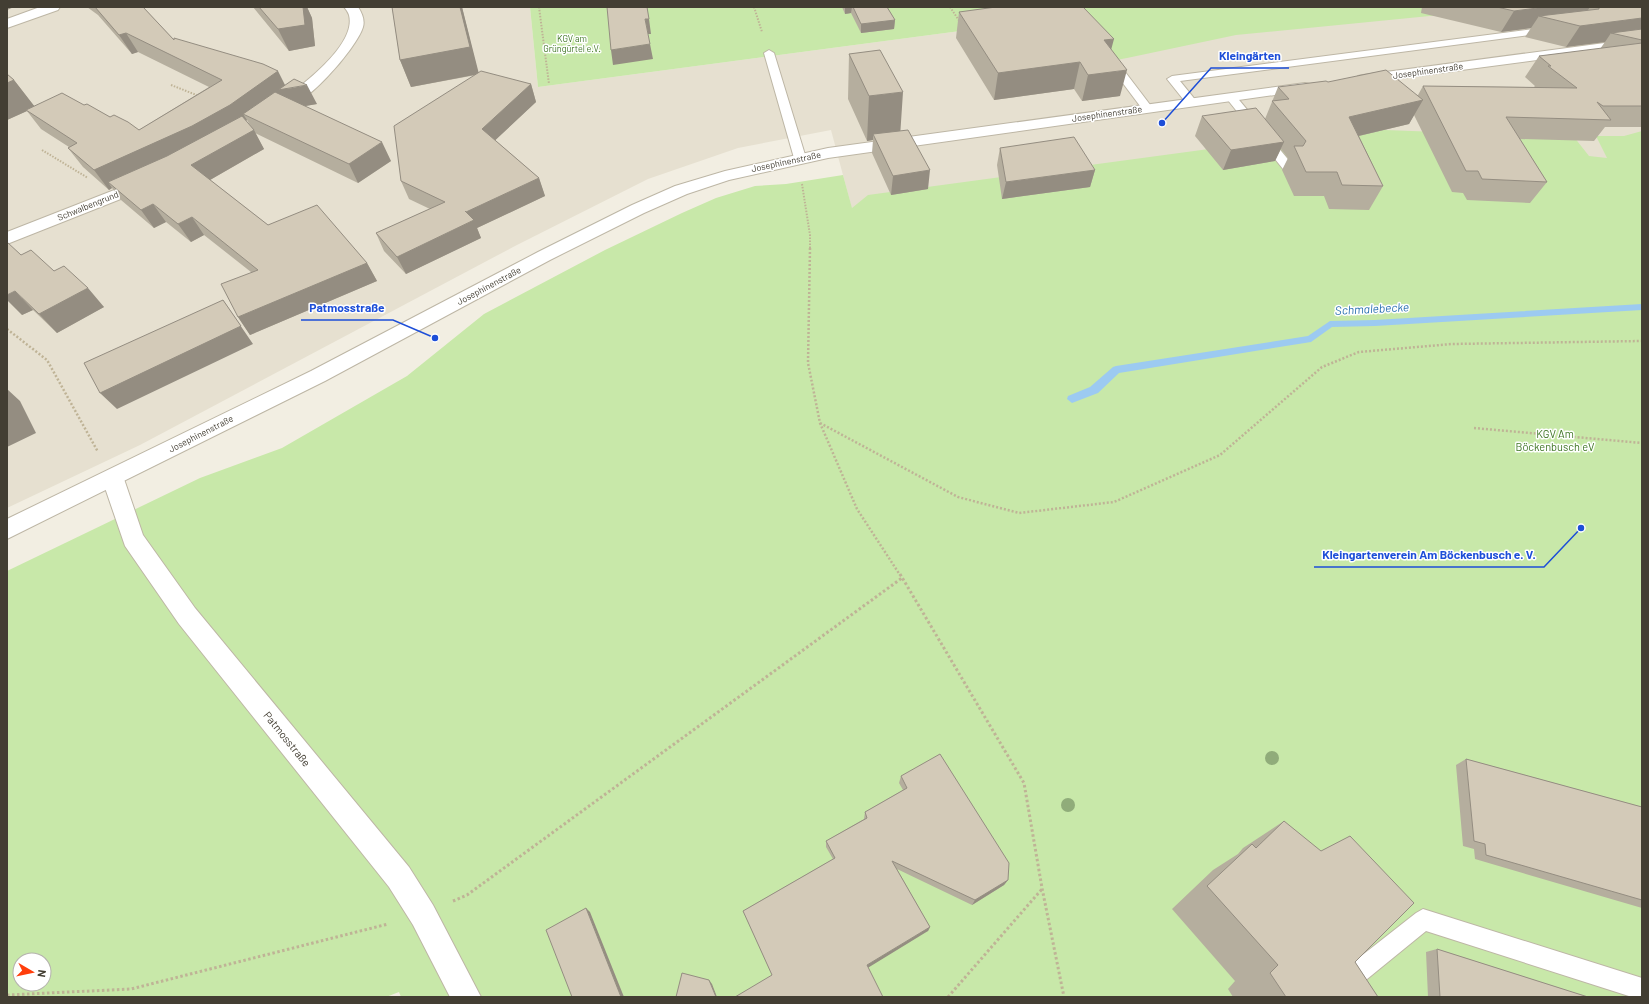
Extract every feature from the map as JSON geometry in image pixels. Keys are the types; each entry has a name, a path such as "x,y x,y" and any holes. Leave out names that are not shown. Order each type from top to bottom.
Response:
{"street":[{"path":"7,24 53,7"},
{"path":"274,112 313,82 344,51 352,38 355,27 356,16 351,7"},
{"name":"Josephinenstraße","path":"1344,82 1642,42"},
{"name":"Josephinenstraße","path":"7,530 113,479 318,376 638,208 681,190 725,176 800,158 828,153 1321,85"},
{"name":"Schwalbengrund","path":"7,238 160,176"},
{"name":"Patmosstraße","path":"113,479 133,539 187,616 399,877 423,915 466,997"}],"lane":[{"path":"1191,102 1172,79 1556,29"},
{"path":"1104,51 1147,108"},
{"path":"769,53 800,158"},
{"path":"1231,97 1288,166"},
{"path":"1334,997 1331,994 1423,920 1642,989"}],"path":[{"path":"539,7 549,84"},
{"path":"754,7 769,53"},
{"path":"950,7 963,28"},
{"path":"171,85 199,96"},
{"path":"42,150 117,194"},
{"path":"800,158 802,196 810,235 808,363 820,423 857,509 902,578 1024,783 1042,888 1064,997"},
{"path":"7,329 47,360 113,479"},
{"path":"820,423 958,497 1019,513 1114,502 1220,455 1322,367 1359,352 1452,344 1642,341"},
{"path":"1474,428 1642,443"},
{"path":"7,995 131,989 423,915 466,895 902,578"},
{"path":"948,997 1042,888"}],"shaded area":[{"path":"7,7 530,7 538,87 1013,24 1642,7 1642,245 852,209 831,130 738,148 648,179 515,246 140,445 7,508"}],"green space":[{"name":"KGV am Grüngürtel e.V.","path":"530,7 1521,7 1236,35 1047,73 1013,24 538,87"},
{"name":"KGV Am Böckenbusch eV","path":"1358,129 1574,137 1589,156 1607,158 1596,136 1624,136 1642,131 1642,997 401,997 399,992 386,997 7,997 7,571 200,478 282,448 407,376 484,314 605,250 716,198 755,186 786,184 843,175 852,208 868,195"}],"building":[{"path":"95,7 143,7 174,40 174,38 263,64 278,71 230,105 192,126 94,170 68,148 77,143 26,110 62,93 84,105 87,104 110,117 114,115 128,122 139,130 222,80 126,33 119,35"},
{"path":"259,7 303,7 305,25 278,29"},
{"path":"392,7 460,7 470,47 400,60"},
{"path":"607,7 647,7 649,19 645,19 650,44 611,50"},
{"path":"853,7 887,7 895,20 861,24"},
{"path":"996,7 1083,7 1114,39 1104,40 1127,70 1088,75 1080,62 998,73 959,12"},
{"path":"1497,7 1545,7 1514,11"},
{"path":"1599,7 1642,7 1642,18 1580,26 1539,16 1599,9"},
{"path":"1642,29 1642,40 1611,33"},
{"path":"1642,43 1642,106 1603,106 1597,102 1611,120 1506,117 1547,182 1482,179 1478,171 1466,171 1423,86 1577,88 1548,66 1551,66 1539,56"},
{"path":"880,50 903,92 869,96 849,54"},
{"path":"1386,70 1423,100 1349,117 1383,186 1342,185 1337,172 1306,172 1294,146 1303,146 1306,141 1272,101 1289,99 1278,87 1328,82"},
{"path":"481,71 531,84 482,129 539,178 466,212 474,220 397,257 376,233 445,202 401,181 394,126"},
{"path":"7,74 14,80 7,83"},
{"path":"294,79 307,85 278,90"},
{"path":"275,92 382,142 349,164 243,114"},
{"path":"1256,108 1284,142 1231,150 1202,116"},
{"path":"242,116 254,130 191,165 268,225 317,205 367,263 238,317 221,284 258,270 192,217 178,224 153,204 141,210 108,182 167,156"},
{"path":"908,130 930,170 893,176 873,134"},
{"path":"1074,137 1095,170 1006,182 1000,148"},
{"path":"7,242 21,255 31,250 54,271 64,266 88,288 39,314 15,291 7,295"},
{"path":"223,300 241,326 100,393 84,363"},
{"path":"940,754 1009,863 1008,880 975,900 892,861 930,927 867,965 883,997 735,997 772,975 743,911 835,858 826,841 867,818 865,812 907,788 901,776"},
{"path":"1466,759 1642,807 1642,900 1486,855 1485,844 1474,841"},
{"path":"1284,821 1321,851 1350,836 1414,903 1355,962 1378,997 1286,997 1270,973 1278,965 1207,886 1252,844 1256,848"},
{"path":"586,908 621,997 572,997 546,930"},
{"path":"1437,949 1588,997 1440,997"},
{"path":"682,973 709,980 716,997 676,997"}],"waterway":[{"name":"Schmalebecke","path":"1072,399 1094,390 1116,370 1311,339 1330,324 1375,323 1642,307"}],"place":[{"name":"Kleingärten","path":"1162,123"},
{"name":"Patmosstraße","path":"435,338"},
{"name":"Kleingartenverein Am Böckenbusch e. V.","path":"1581,528"}]}
